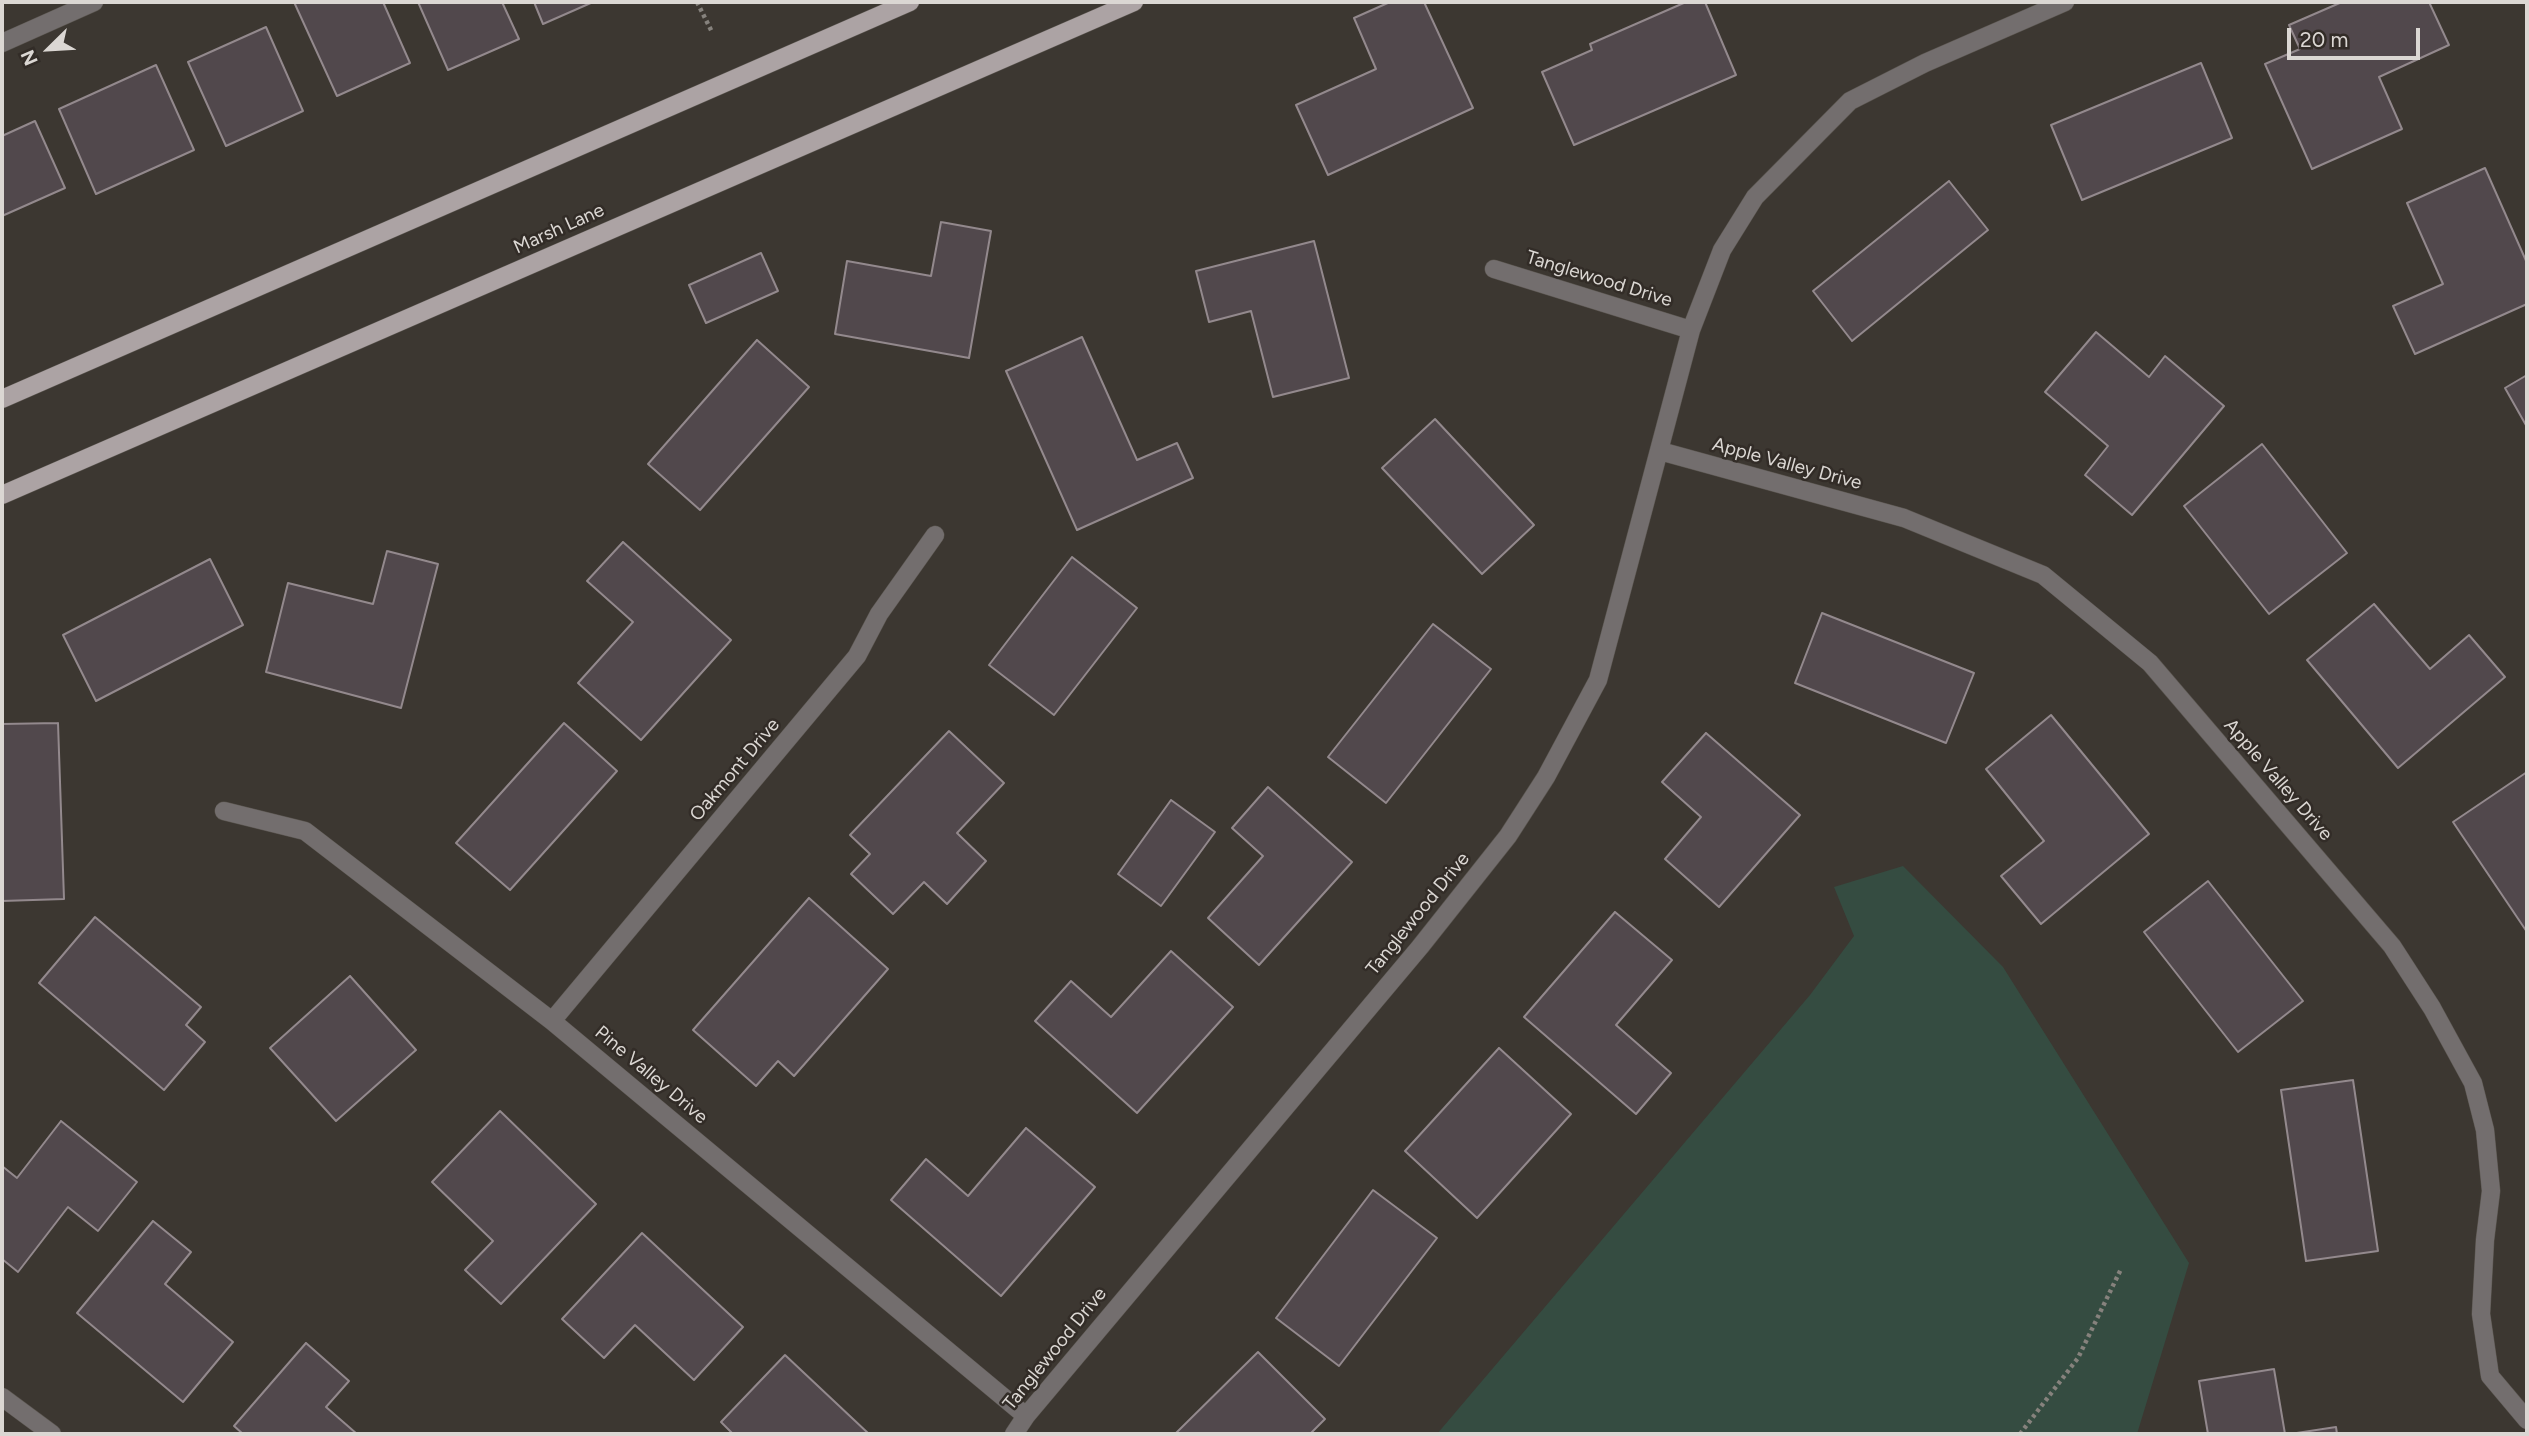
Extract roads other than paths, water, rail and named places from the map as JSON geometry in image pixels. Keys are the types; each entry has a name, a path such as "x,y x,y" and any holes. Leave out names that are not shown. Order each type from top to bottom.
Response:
{"main road":[{"path":"2,398 910,2"},
{"name":"Marsh Lane","path":"2,495 1134,2"}],"street":[{"path":"2,43 94,2"},
{"name":"Tanglewood Drive","path":"1014,1434 1026,1416 1420,947 1508,836 1546,776 1598,680 1692,330 1722,250 1755,197 1850,101 1925,63 2065,2"},
{"name":"Tanglewood Drive","path":"1494,269 1692,330"},
{"name":"Apple Valley Drive","path":"1660,451 1904,518 2043,575 2150,663 2392,946 2432,1008 2473,1083 2485,1130 2491,1191 2484,1240 2481,1314 2490,1376 2527,1420"},
{"name":"Oakmont Drive","path":"552,1021 857,656 879,614 934,535"},
{"name":"Pine Valley Drive","path":"224,811 305,831 552,1021 1026,1416"},
{"path":"2,1397 52,1434"}]}
